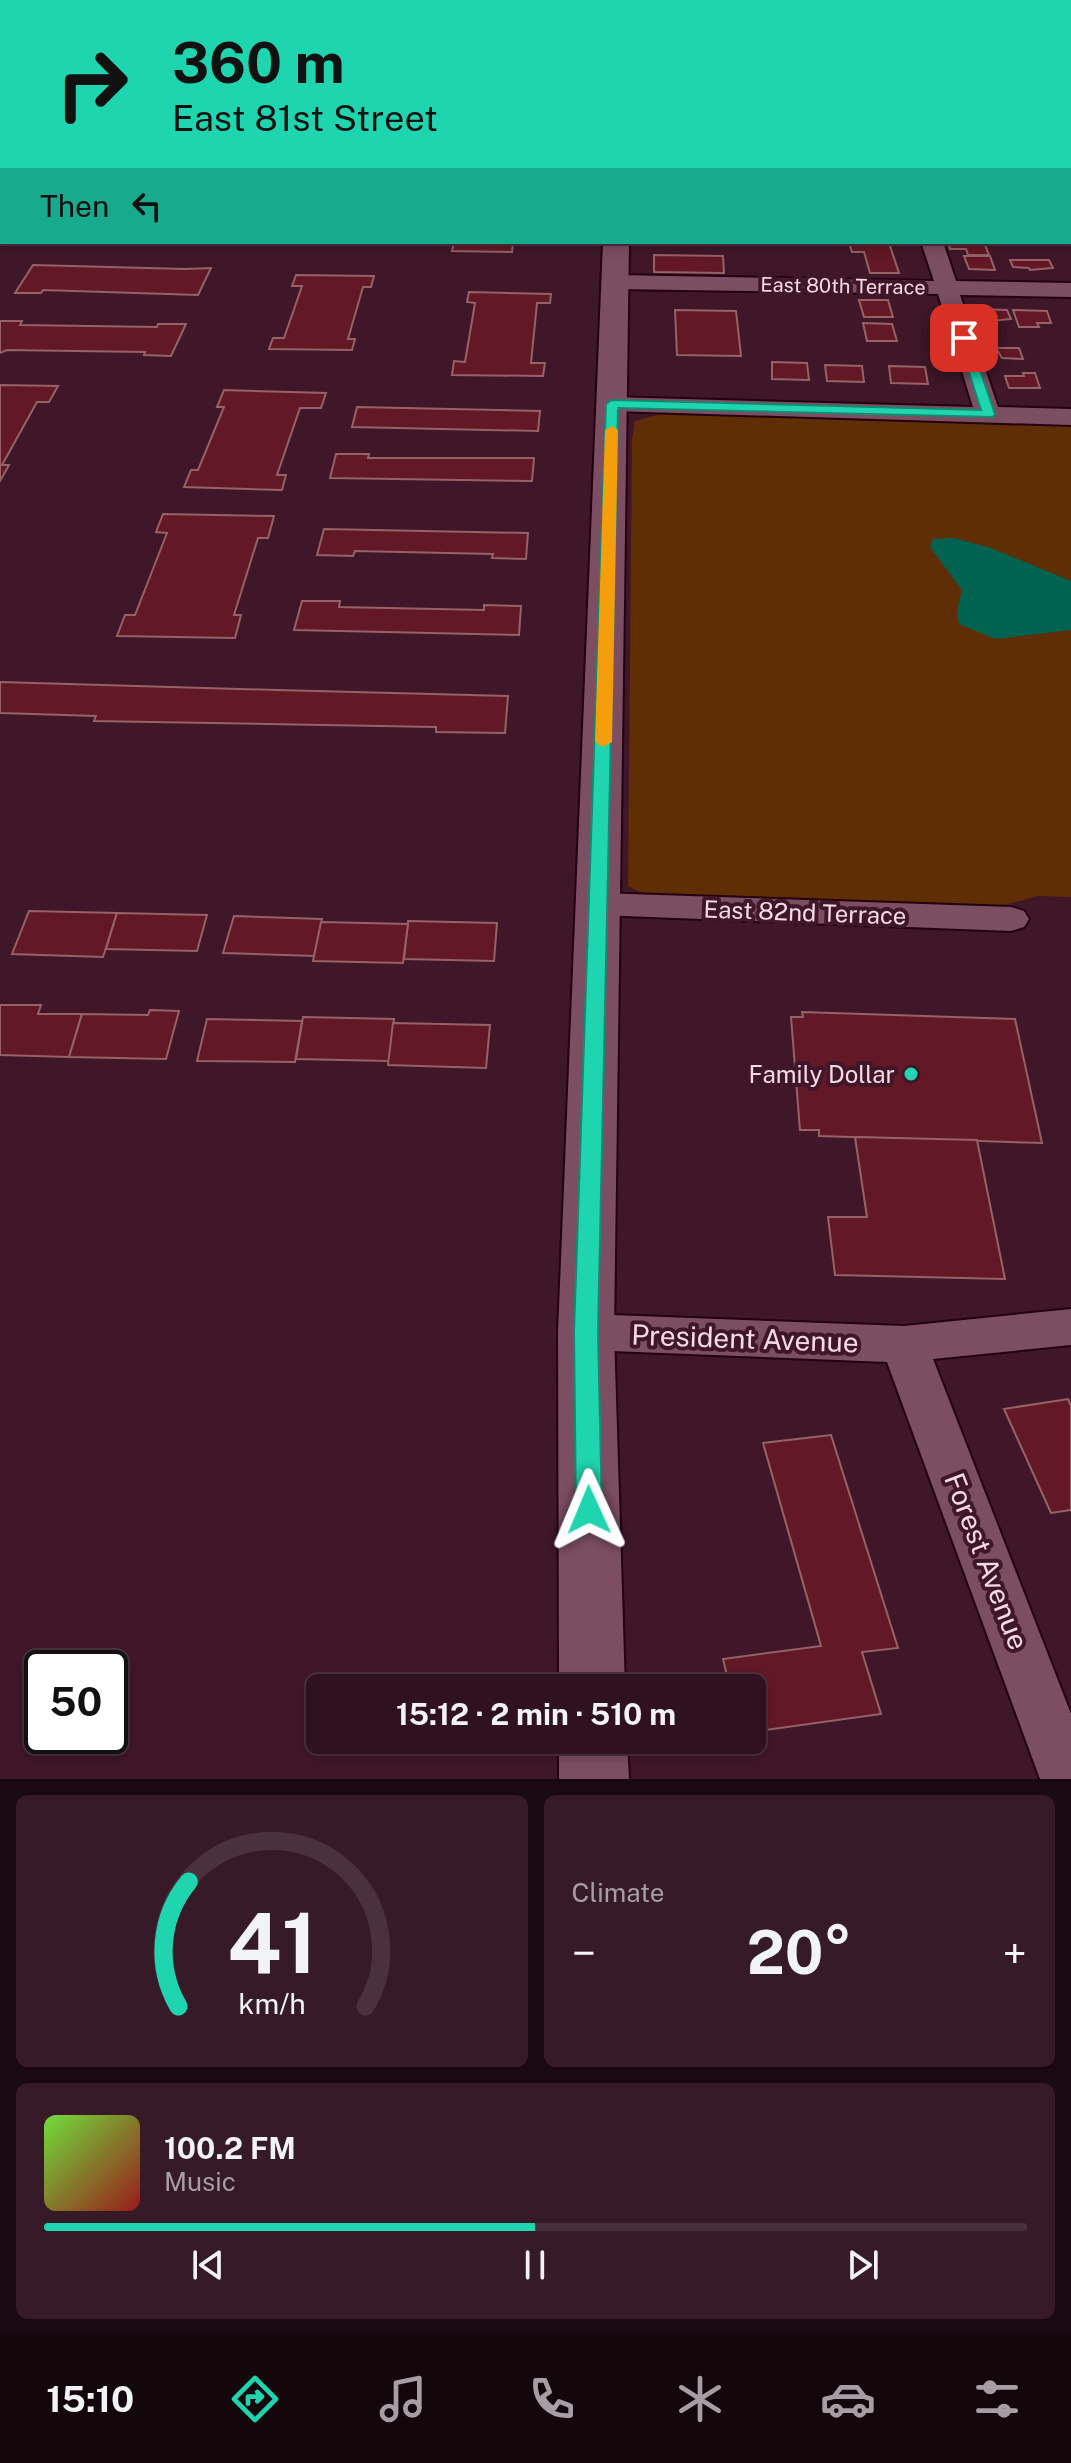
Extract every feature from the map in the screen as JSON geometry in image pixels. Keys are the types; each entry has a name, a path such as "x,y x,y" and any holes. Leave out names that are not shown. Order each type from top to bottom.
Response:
{"main road":[{"path":"592,1674 586,1332 616,262"},
{"path":"593,1754 594,1779"}],"street":[{"path":"933,244 988,414"},
{"name":"East 80th Terrace","path":"616,262 947,287 1071,290"},
{"path":"612,404 1071,417"},
{"name":"East 82nd Terrace","path":"599,904 1011,919"},
{"name":"President Avenue","path":"586,1332 904,1344 1071,1327"},
{"name":"Forest Avenue","path":"904,1344 1068,1779"}],"shaded area":[{"path":"660,414 1071,422 1071,897 1037,896 998,907 661,897 644,894 628,886 632,439 635,421"},
{"path":"954,538 991,548 1071,581 1071,630 996,639 959,624 957,612 962,590 930,547 933,539"}],"building":[{"path":"454,244 513,244 512,252 452,251"},
{"path":"849,244 889,244 899,273 870,273 864,252 852,252"},
{"path":"949,245 985,245 989,255 968,255 966,249 950,249"},
{"path":"654,255 723,256 724,273 654,272"},
{"path":"964,256 990,256 995,270 969,269"},
{"path":"1010,260 1049,260 1053,268 1030,270 1013,267"},
{"path":"33,265 211,268 198,295 43,290 41,293 15,293"},
{"path":"296,275 374,276 371,287 363,287 348,339 355,339 352,350 269,349 273,338 284,338 302,286 292,286"},
{"path":"469,292 551,294 550,303 537,303 531,363 545,363 543,376 452,375 454,361 465,362 475,303 467,302"},
{"path":"859,300 888,300 893,317 864,317"},
{"path":"977,309 1007,310 1011,319 982,322"},
{"path":"675,310 736,311 741,356 677,355"},
{"path":"1013,310 1047,311 1051,323 1037,323 1039,327 1019,327"},
{"path":"0,321 22,321 20,325 157,327 158,324 186,324 171,356 144,355 145,352 7,350 0,353"},
{"path":"863,323 892,324 897,341 867,341"},
{"path":"996,348 1019,348 1023,359 1002,358"},
{"path":"772,362 807,363 809,380 772,379"},
{"path":"825,365 862,366 864,382 827,381"},
{"path":"889,366 925,367 928,384 891,383"},
{"path":"1023,373 1035,373 1040,388 1009,388 1005,376 1024,376"},
{"path":"0,385 58,386 49,402 37,402 2,465 9,465 0,481"},
{"path":"224,390 326,393 321,408 300,408 277,475 286,475 282,490 184,487 191,470 198,470 224,407 217,407"},
{"path":"357,407 540,411 538,431 352,427"},
{"path":"336,454 369,454 368,458 534,458 532,481 330,478"},
{"path":"163,514 274,516 268,538 258,538 234,615 241,615 235,638 117,636 125,615 135,615 167,533 156,532"},
{"path":"324,529 528,533 526,559 492,558 493,554 355,551 353,556 317,555"},
{"path":"302,601 340,601 339,607 484,610 484,605 521,606 519,635 294,630"},
{"path":"0,682 508,696 505,733 436,732 436,727 94,721 96,716 0,713"},
{"path":"29,911 117,913 103,957 12,954"},
{"path":"117,913 207,915 197,951 106,949"},
{"path":"234,916 322,919 315,956 223,953"},
{"path":"408,921 497,923 494,961 404,959"},
{"path":"321,922 408,924 403,963 313,961"},
{"path":"0,1005 41,1005 38,1014 82,1014 69,1057 0,1055"},
{"path":"150,1010 179,1011 166,1059 69,1057 82,1014 148,1015"},
{"name":"Family Dollar","path":"802,1012 1015,1019 1042,1143 819,1136 819,1130 800,1130 791,1017 803,1017"},
{"path":"303,1017 394,1019 389,1061 296,1059"},
{"path":"207,1019 302,1021 295,1062 197,1061"},
{"path":"393,1023 490,1025 486,1068 388,1065"},
{"path":"855,1137 977,1140 1005,1279 835,1275 828,1217 867,1217"},
{"path":"1068,1399 1071,1406 1071,1510 1051,1513 1004,1409"},
{"path":"831,1435 898,1648 862,1652 881,1714 766,1730 766,1674 727,1674 723,1659 821,1646 763,1443"}],"slow traffic":[{"path":"603,742 612,430"}],"place":[{"name":"Family Dollar","path":"911,1074"}],"route":[{"path":"589,1510 586,1332 612,404 988,414 964,338"}]}
